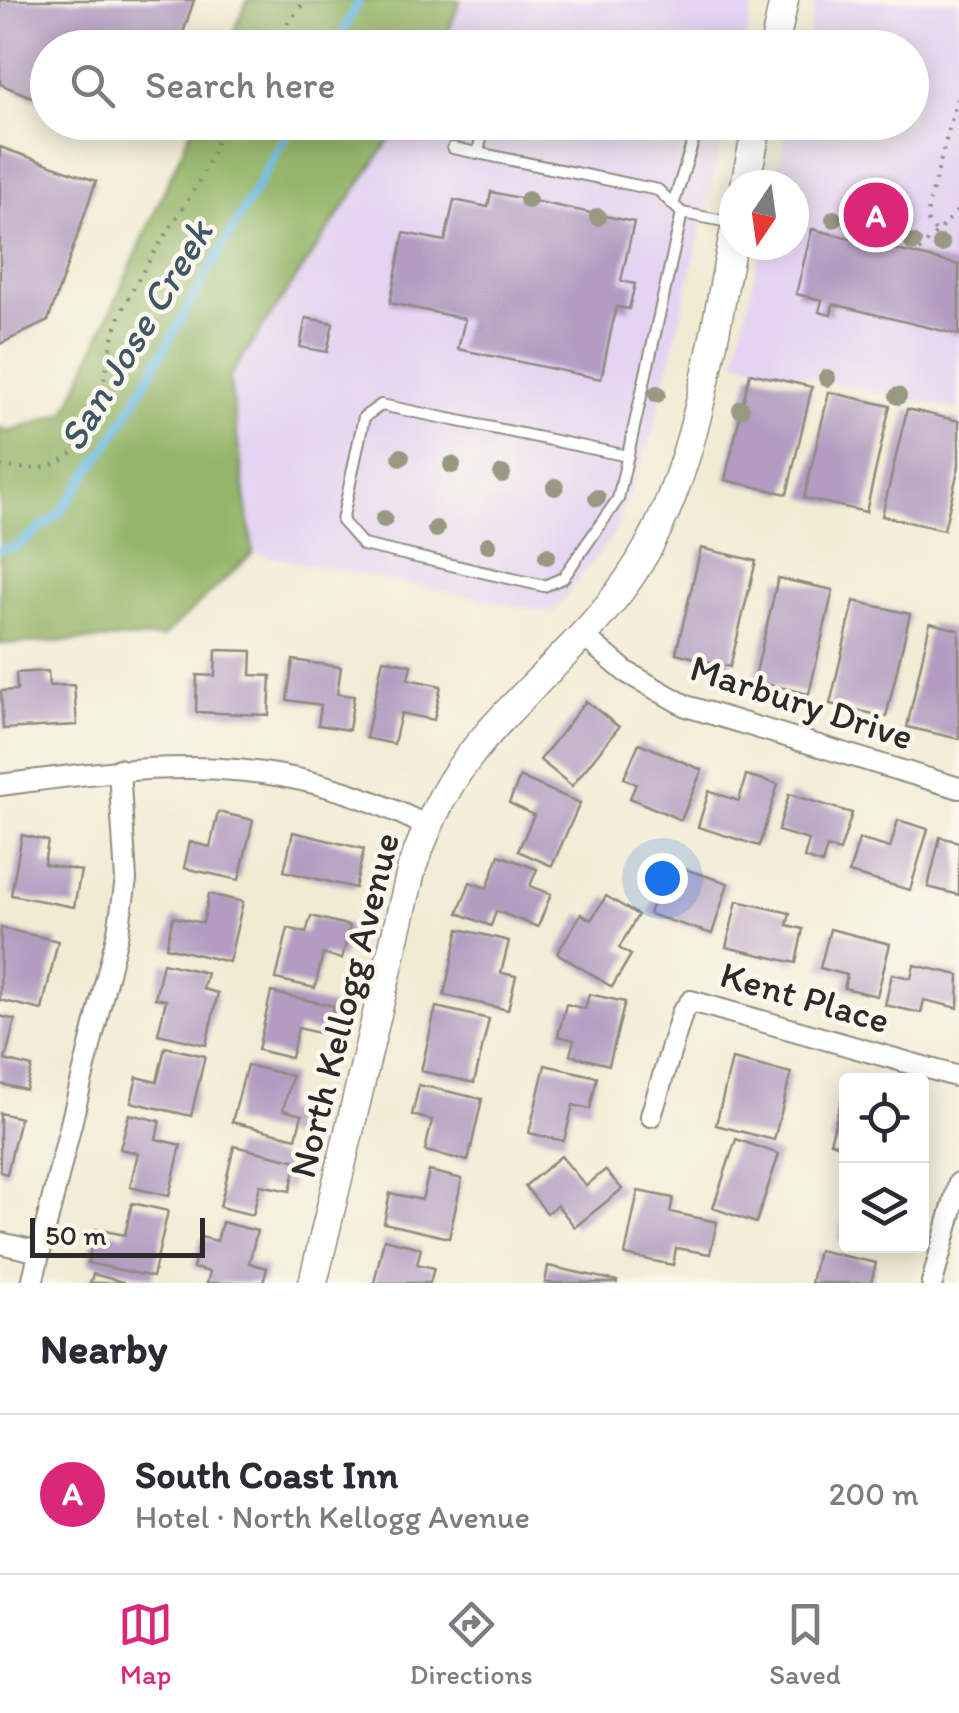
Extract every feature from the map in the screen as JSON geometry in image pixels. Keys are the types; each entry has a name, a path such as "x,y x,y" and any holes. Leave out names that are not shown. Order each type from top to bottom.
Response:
{"street":[{"path":"778,30 784,0"},
{"path":"747,170 754,140"},
{"name":"North Kellogg Avenue","path":"314,1283 412,867 428,826 469,756 581,634 639,563 673,498 728,260"},
{"name":"Marbury Drive","path":"581,634 626,672 686,706 959,788"},
{"path":"0,785 119,768 232,766 301,778 369,796 428,826"},
{"path":"32,1283 118,932 126,880 119,768"},
{"name":"Kent Place","path":"651,1116 682,1013 690,1001 959,1077"},
{"path":"932,1283 959,1183"},
{"path":"0,1242 40,1252"}],"lane":[{"path":"478,153 481,140"},
{"path":"674,202 693,140"},
{"path":"453,148 658,190 682,213 719,220"},
{"path":"628,456 381,405 364,417 342,521 362,545 544,586 563,578 618,499 628,456 682,213"}],"path":[{"path":"282,30 306,0"},
{"path":"935,231 928,222 928,208 959,91"},
{"path":"0,466 34,471 67,457 90,427 117,325 142,272 212,163 218,140"},
{"path":"919,251 959,209"}],"shaded area":[{"path":"460,0 755,0 747,30 449,30"},
{"path":"816,0 959,0 959,410 735,361 758,260 809,260 809,170 778,170 785,140 929,140 929,30 810,30"},
{"path":"389,140 722,140 653,433 613,536 552,613 253,553 229,377"}],"green space":[{"path":"248,0 460,0 449,30 235,30"},
{"path":"186,140 389,140 229,377 253,553 163,637 0,644 0,428 9,432 66,413"}],"building":[{"path":"0,0 194,0 184,30 30,30 30,96 0,84"},
{"path":"0,147 96,181 48,321 0,344"},
{"path":"491,192 634,222 621,281 635,284 629,309 616,307 601,379 458,349 465,319 390,303 404,233 445,241 454,200 488,207"},
{"path":"812,229 959,265 959,335 833,304 831,315 819,312 822,300 796,294 804,260 809,260"},
{"path":"306,318 333,323 327,352 300,347"},
{"path":"750,373 812,387 787,494 725,480"},
{"path":"829,392 890,406 866,512 804,498"},
{"path":"907,409 959,421 959,466 944,530 882,516"},
{"path":"701,548 756,561 730,667 676,653"},
{"path":"778,578 833,590 809,694 754,681"},
{"path":"854,601 910,614 886,717 830,704"},
{"path":"930,623 959,630 959,739 907,727"},
{"path":"216,650 252,651 251,675 271,676 269,715 196,712 197,675 215,676"},
{"path":"383,659 411,665 408,679 441,686 434,720 401,713 394,744 366,738"},
{"path":"293,660 341,667 337,694 354,696 349,730 318,725 321,705 287,700"},
{"path":"48,671 49,686 74,685 77,725 3,729 1,691 17,690 16,673"},
{"path":"586,701 619,727 572,786 540,760"},
{"path":"639,743 702,770 681,820 630,798 636,784 624,778"},
{"path":"746,775 778,784 759,846 698,827 709,791 739,801"},
{"path":"520,777 580,803 552,866 518,851 534,815 509,803"},
{"path":"789,794 852,813 840,851 827,847 822,864 804,858 809,840 778,831"},
{"path":"218,812 253,820 239,880 184,868 190,842 210,847"},
{"path":"898,820 928,829 910,890 849,873 859,839 890,848"},
{"path":"293,832 364,849 355,888 284,871"},
{"path":"22,835 48,841 44,864 81,871 74,907 11,895"},
{"path":"940,837 959,842 959,895 928,887"},
{"path":"499,855 537,869 530,886 551,894 538,927 496,911 491,926 458,913 470,882 487,888"},
{"path":"681,868 728,883 712,934 649,914 660,880 676,884"},
{"path":"209,894 243,902 229,962 166,947 173,917 203,923"},
{"path":"606,896 638,915 619,948 631,955 612,987 557,953 581,914 591,920"},
{"path":"737,901 790,913 787,925 803,929 796,963 726,947"},
{"path":"311,916 350,926 342,959 323,954 315,988 276,979 288,928 306,933"},
{"path":"1,928 58,941 42,1010 0,1000"},
{"path":"459,929 509,941 501,973 516,976 508,1010 444,995"},
{"path":"830,929 890,944 877,996 844,988 847,975 820,968"},
{"path":"163,963 207,973 203,989 218,993 206,1045 158,1034 166,1000 155,998"},
{"path":"914,965 959,975 958,1008 924,1000 921,1013 885,1005 892,974 911,978"},
{"path":"271,992 334,1006 327,1035 298,1028 291,1058 258,1050"},
{"path":"589,994 625,1002 609,1065 570,1055 574,1040 558,1036 566,1004 585,1009"},
{"path":"436,1007 489,1019 474,1083 421,1071"},
{"path":"0,1016 15,1020 5,1060 32,1067 26,1090 0,1084"},
{"path":"165,1047 205,1056 191,1116 131,1102 137,1077 157,1082"},
{"path":"732,1059 791,1073 774,1140 716,1125"},
{"path":"247,1065 292,1076 283,1110 302,1115 296,1138 232,1122"},
{"path":"545,1065 597,1077 590,1109 573,1105 564,1141 529,1133"},
{"path":"419,1085 482,1099 468,1161 425,1151 432,1120 412,1115"},
{"path":"839,1109 839,1145 830,1142"},
{"path":"0,1113 20,1118 7,1174 0,1172"},
{"path":"129,1114 160,1121 156,1139 181,1145 169,1196 130,1187 138,1153 120,1149"},
{"path":"736,1139 779,1154 756,1223 713,1208"},
{"path":"234,1146 297,1161 290,1191 260,1185 253,1215 220,1207"},
{"path":"561,1156 586,1186 605,1170 622,1189 575,1227 557,1205 547,1213 525,1186"},
{"path":"429,1171 462,1179 449,1238 384,1223 390,1193 422,1200"},
{"path":"638,1191 673,1198 670,1212 717,1222 710,1254 676,1248 673,1265 625,1255"},
{"path":"132,1203 168,1211 153,1277 88,1263 95,1229 125,1235"},
{"path":"222,1222 257,1231 249,1263 267,1268 263,1283 207,1283 210,1272 193,1268 201,1237 217,1241"},
{"path":"384,1239 421,1248 417,1264 434,1268 430,1283 374,1283"},
{"path":"818,1250 876,1263 871,1283 811,1283"},
{"path":"548,1266 617,1281 617,1283 545,1283"},
{"path":"93,1274 123,1282 123,1283 90,1283"}],"waterway":[{"name":"San Jose Creek","path":"344,30 359,0"},
{"name":"San Jose Creek","path":"0,549 15,548 60,513 116,434 284,140"}],"place":[{"name":"South Coast Inn","path":"876,215"}]}
